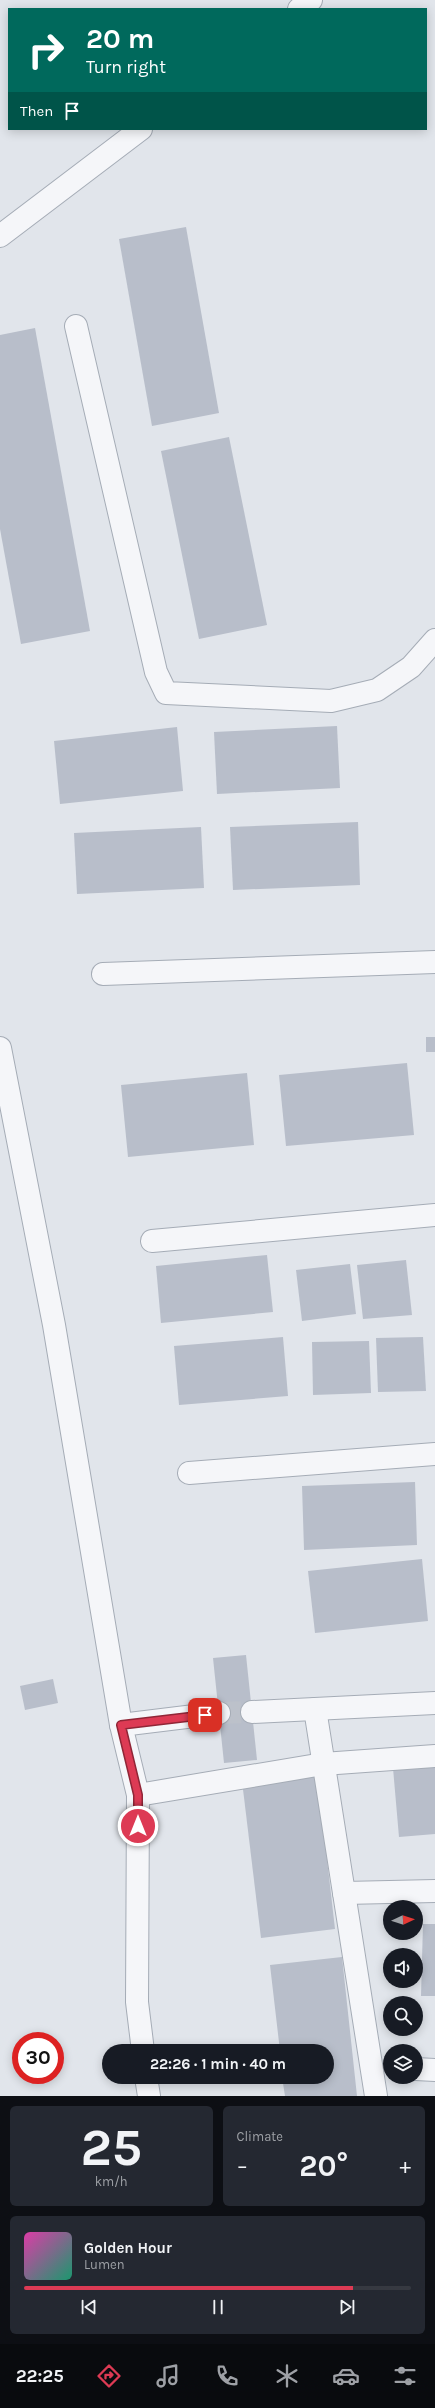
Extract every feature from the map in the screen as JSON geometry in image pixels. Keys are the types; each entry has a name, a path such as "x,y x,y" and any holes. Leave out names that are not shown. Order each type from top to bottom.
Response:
{"street":[{"path":"300,8 311,0"},
{"path":"0,236 140,130"},
{"path":"76,326 156,672 166,693 331,701 377,690 411,667 435,642"},
{"path":"103,974 435,962"},
{"path":"0,1048 54,1325 121,1725 138,1795 137,2002 142,2044"},
{"path":"152,1241 435,1215"},
{"path":"189,1473 435,1454"},
{"path":"252,1712 435,1703"},
{"path":"314,1709 344,1893 381,2069 376,2096"},
{"path":"121,1725 218,1713"},
{"path":"138,1795 323,1764 435,1756"},
{"path":"344,1893 435,1891"},
{"path":"423,2069 435,2070"},
{"path":"147,2084 149,2096"}],"building":[{"path":"186,227 219,413 152,426 119,239"},
{"path":"35,328 90,631 21,644 0,529 0,335"},
{"path":"229,437 267,625 199,639 161,451"},
{"path":"337,726 340,788 217,794 214,732"},
{"path":"177,727 183,791 60,804 54,741"},
{"path":"358,822 360,885 233,890 230,827"},
{"path":"201,827 204,888 77,894 74,833"},
{"path":"426,1037 435,1037 435,1052 426,1052"},
{"path":"407,1063 414,1135 286,1146 279,1075"},
{"path":"247,1073 254,1145 128,1157 121,1085"},
{"path":"267,1255 273,1312 161,1323 156,1266"},
{"path":"406,1260 412,1315 363,1319 357,1265"},
{"path":"350,1264 356,1314 302,1321 296,1270"},
{"path":"283,1337 288,1396 179,1405 174,1346"},
{"path":"423,1337 426,1391 378,1392 376,1338"},
{"path":"369,1341 371,1393 313,1395 312,1342"},
{"path":"415,1482 417,1545 304,1550 302,1486"},
{"path":"422,1559 428,1621 315,1633 308,1571"},
{"path":"246,1655 257,1760 224,1763 213,1658"},
{"path":"53,1679 58,1703 25,1710 20,1686"},
{"path":"435,1764 435,1834 399,1837 393,1768"},
{"path":"317,1772 335,1929 261,1938 242,1781"},
{"path":"423,1924 435,1924 435,1996 421,1996 421,1988 423,1988"},
{"path":"342,1957 357,2096 285,2096 283,2084 334,2084 334,2044 279,2044 270,1965"}],"tunnel":[{"path":"219,1713 252,1712"}],"route":[{"path":"138,1826 138,1795 121,1725 205,1715"}]}
